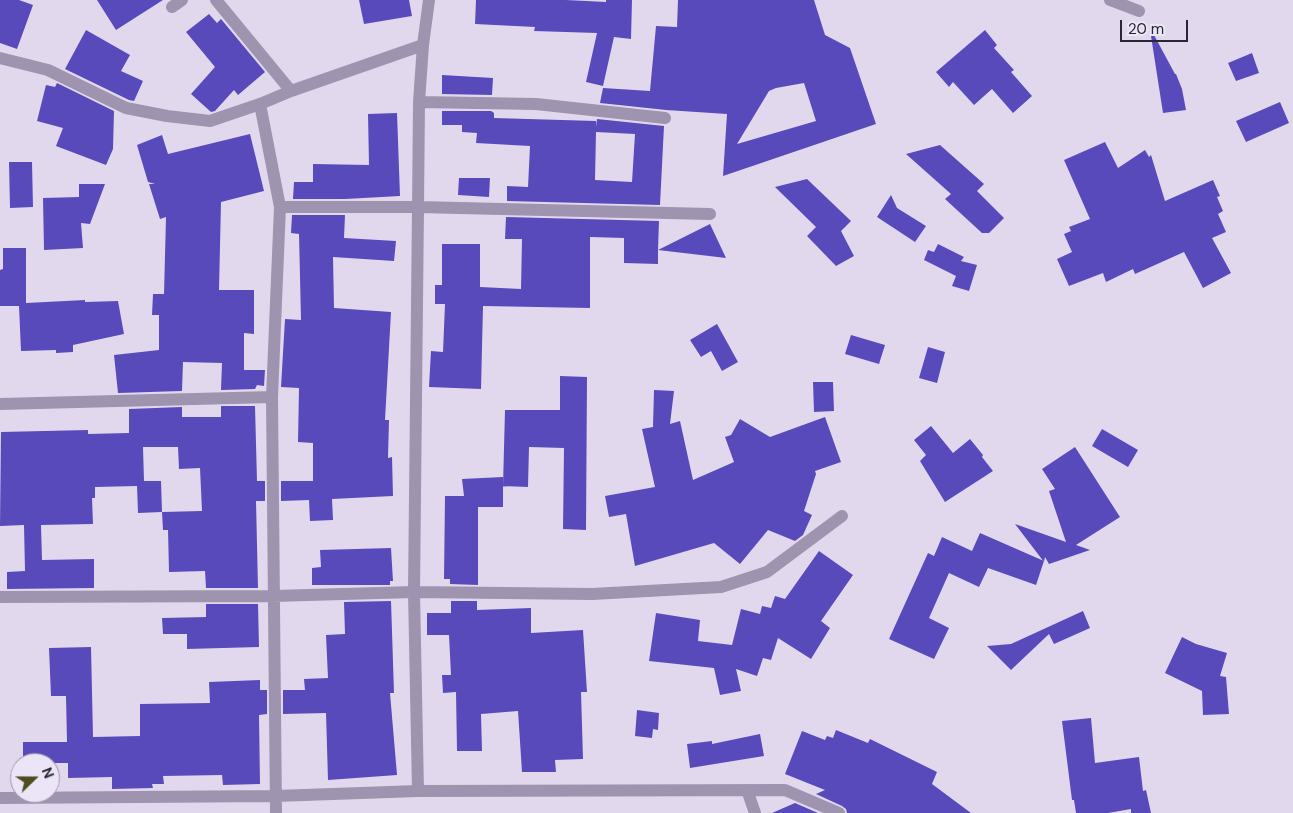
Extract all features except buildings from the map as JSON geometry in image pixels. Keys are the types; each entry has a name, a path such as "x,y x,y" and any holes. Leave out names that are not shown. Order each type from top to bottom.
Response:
{"street":[{"path":"216,0 291,91"},
{"path":"418,791 414,592 418,207 420,102 423,46 429,0"},
{"path":"1110,0 1139,11"},
{"path":"0,58 48,70 126,108 167,116 210,121 423,46"},
{"path":"420,102 536,104 665,118"},
{"path":"260,104 280,207 272,397 276,813"},
{"path":"280,207 418,207 710,214"},
{"path":"0,404 272,397"},
{"path":"0,598 273,596 414,592 592,594 721,587 767,572 842,516"},
{"path":"747,790 755,813"},
{"path":"0,798 276,796 418,791 785,790 839,813"}]}
